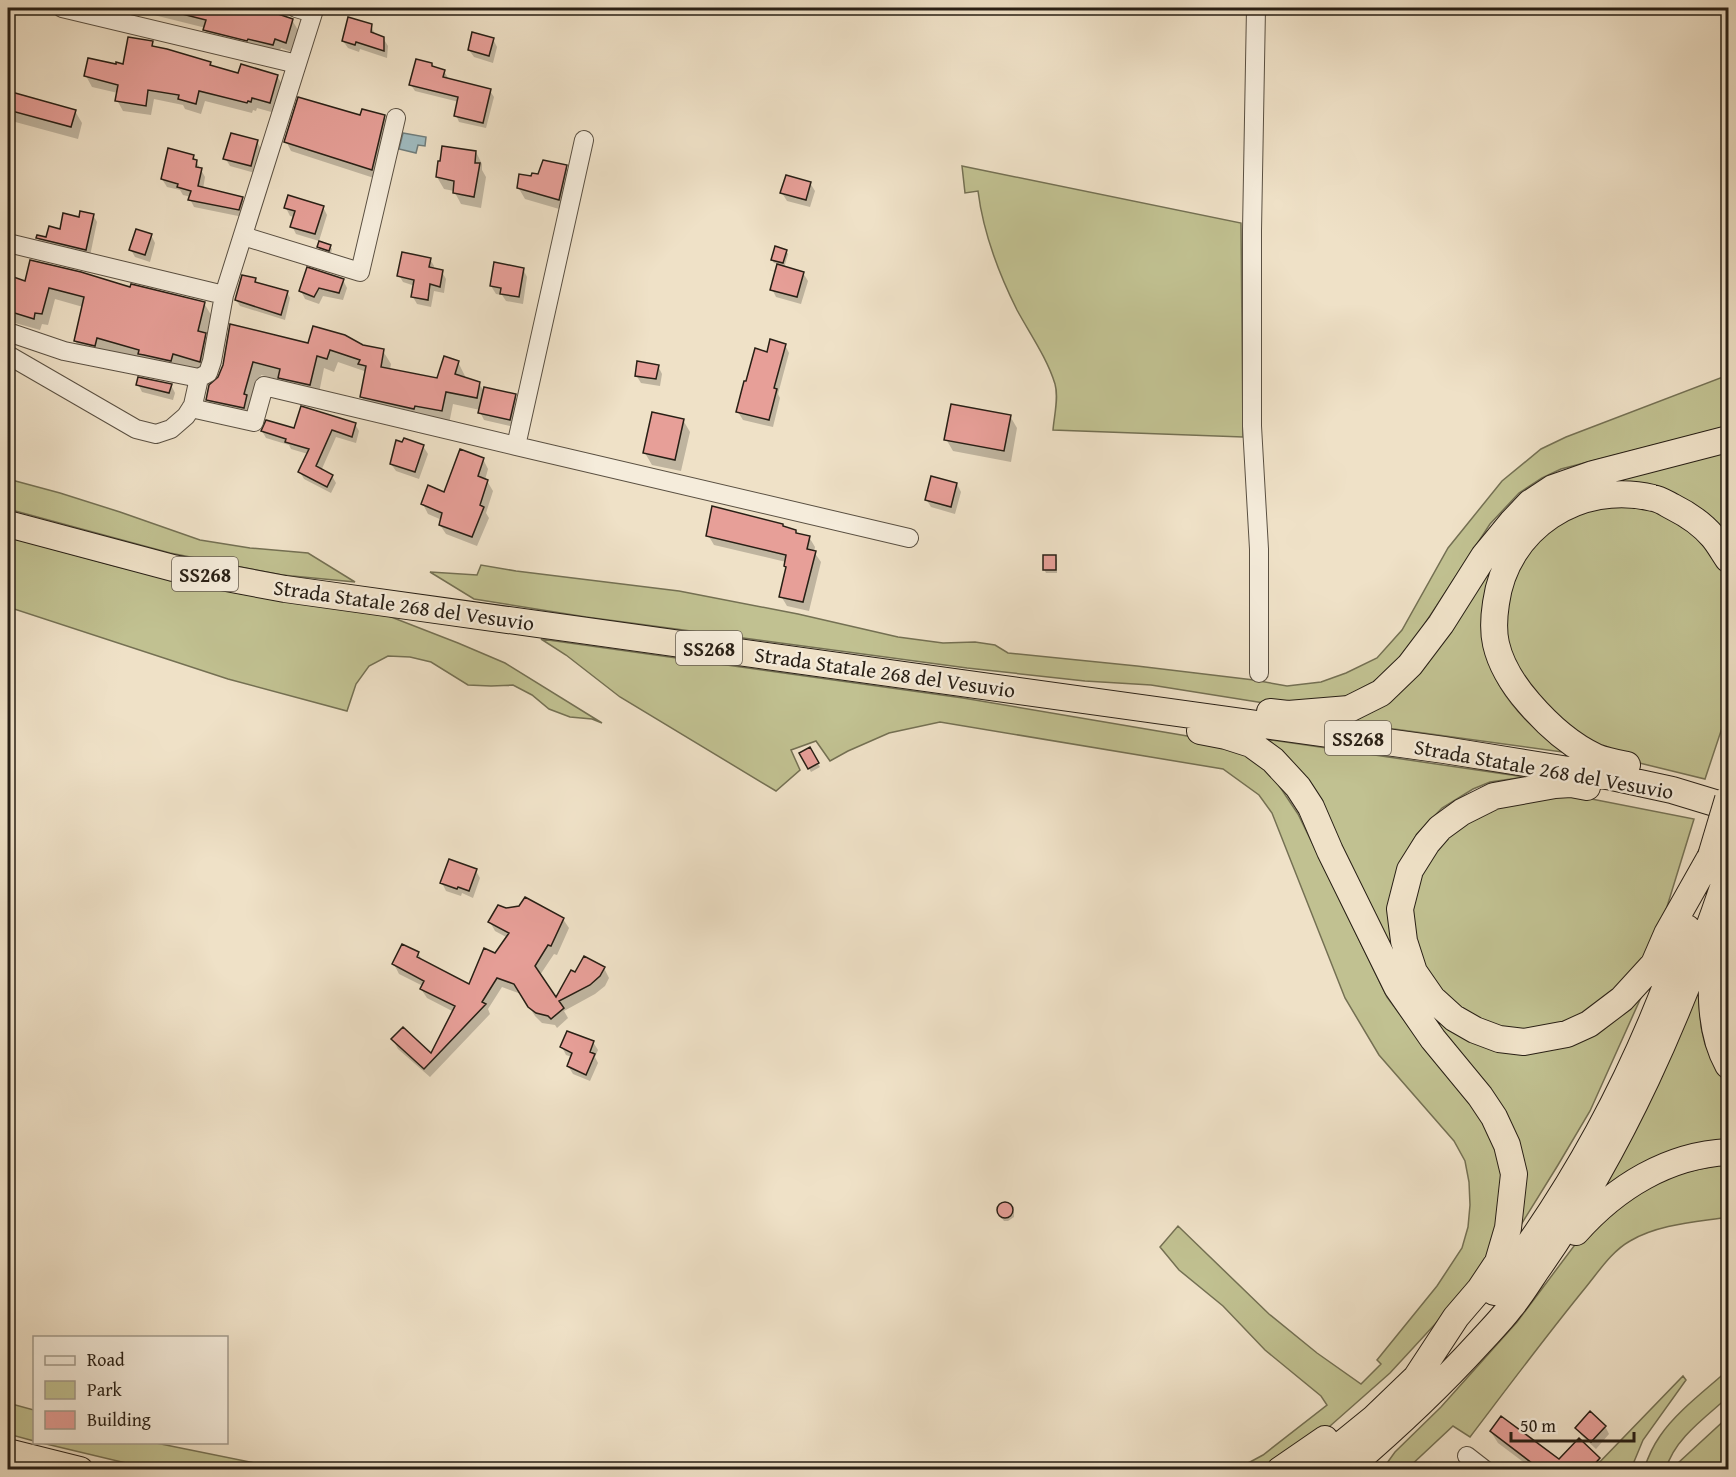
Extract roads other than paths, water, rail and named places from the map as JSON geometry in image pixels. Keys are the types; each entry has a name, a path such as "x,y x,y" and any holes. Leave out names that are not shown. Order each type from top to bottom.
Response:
{"highway":[{"path":"1102,702 1174,702 1288,714 1349,709 1381,693 1410,666 1441,624 1484,556 1530,503 1553,488 1593,474 1728,440"},
{"path":"1672,790 1629,766 1598,758 1574,744 1545,722 1520,693 1502,662 1496,644 1495,608 1498,586 1511,555 1552,513 1585,499 1619,493 1654,498 1686,513 1713,536 1728,559"},
{"name":"Strada Statale 268 del Vesuvio","path":"8,524 173,568 285,589 1527,762 1612,777 1721,802"},
{"path":"1048,694 1118,715 1226,736 1251,744 1273,760 1298,787 1311,807 1397,987 1433,1039 1480,1096 1494,1117 1507,1145 1514,1174 1508,1228 1498,1262 1456,1317 1414,1381"},
{"path":"1346,1470 1410,1413 1469,1354 1510,1308 1563,1233 1603,1168 1666,1040 1689,982 1720,865 1721,802 1651,800 1571,784 1494,796 1462,812 1440,828 1427,843 1410,870 1400,909 1404,940 1414,972 1432,998 1454,1018 1500,1039 1524,1042 1567,1034 1589,1024 1622,999 1654,964 1667,934 1720,865"},
{"path":"1311,1470 1374,1418 1414,1381 1462,1330 1493,1293 1546,1220 1606,1118 1650,1024 1682,943 1720,865"},
{"path":"1728,881 1714,953 1712,985 1714,1023 1728,1065"},
{"path":"1510,1308 1533,1290 1571,1237 1592,1214 1618,1192 1644,1175 1679,1160 1728,1152"},
{"path":"1372,1470 1398,1438 1416,1421 1469,1354"},
{"path":"1280,1470 1348,1423 1374,1418"},
{"path":"8,1452 80,1470"}],"street":[{"path":"62,8 297,64"},
{"path":"8,332 64,351 199,378 207,373 212,361 225,295 313,13 296,8"},
{"path":"1256,8 1252,230 1252,426 1259,549 1259,673"},
{"path":"243,236 360,272 396,118"},
{"path":"516,446 584,140"},
{"path":"8,243 225,295"},
{"path":"8,355 136,429 156,434 171,429 186,416 193,405 199,378"},
{"path":"191,408 254,422 264,386 909,538"},
{"path":"1467,1456 1485,1470"}],"water":[{"path":"403,133 426,137 425,146 418,145 416,153 399,149"}]}
